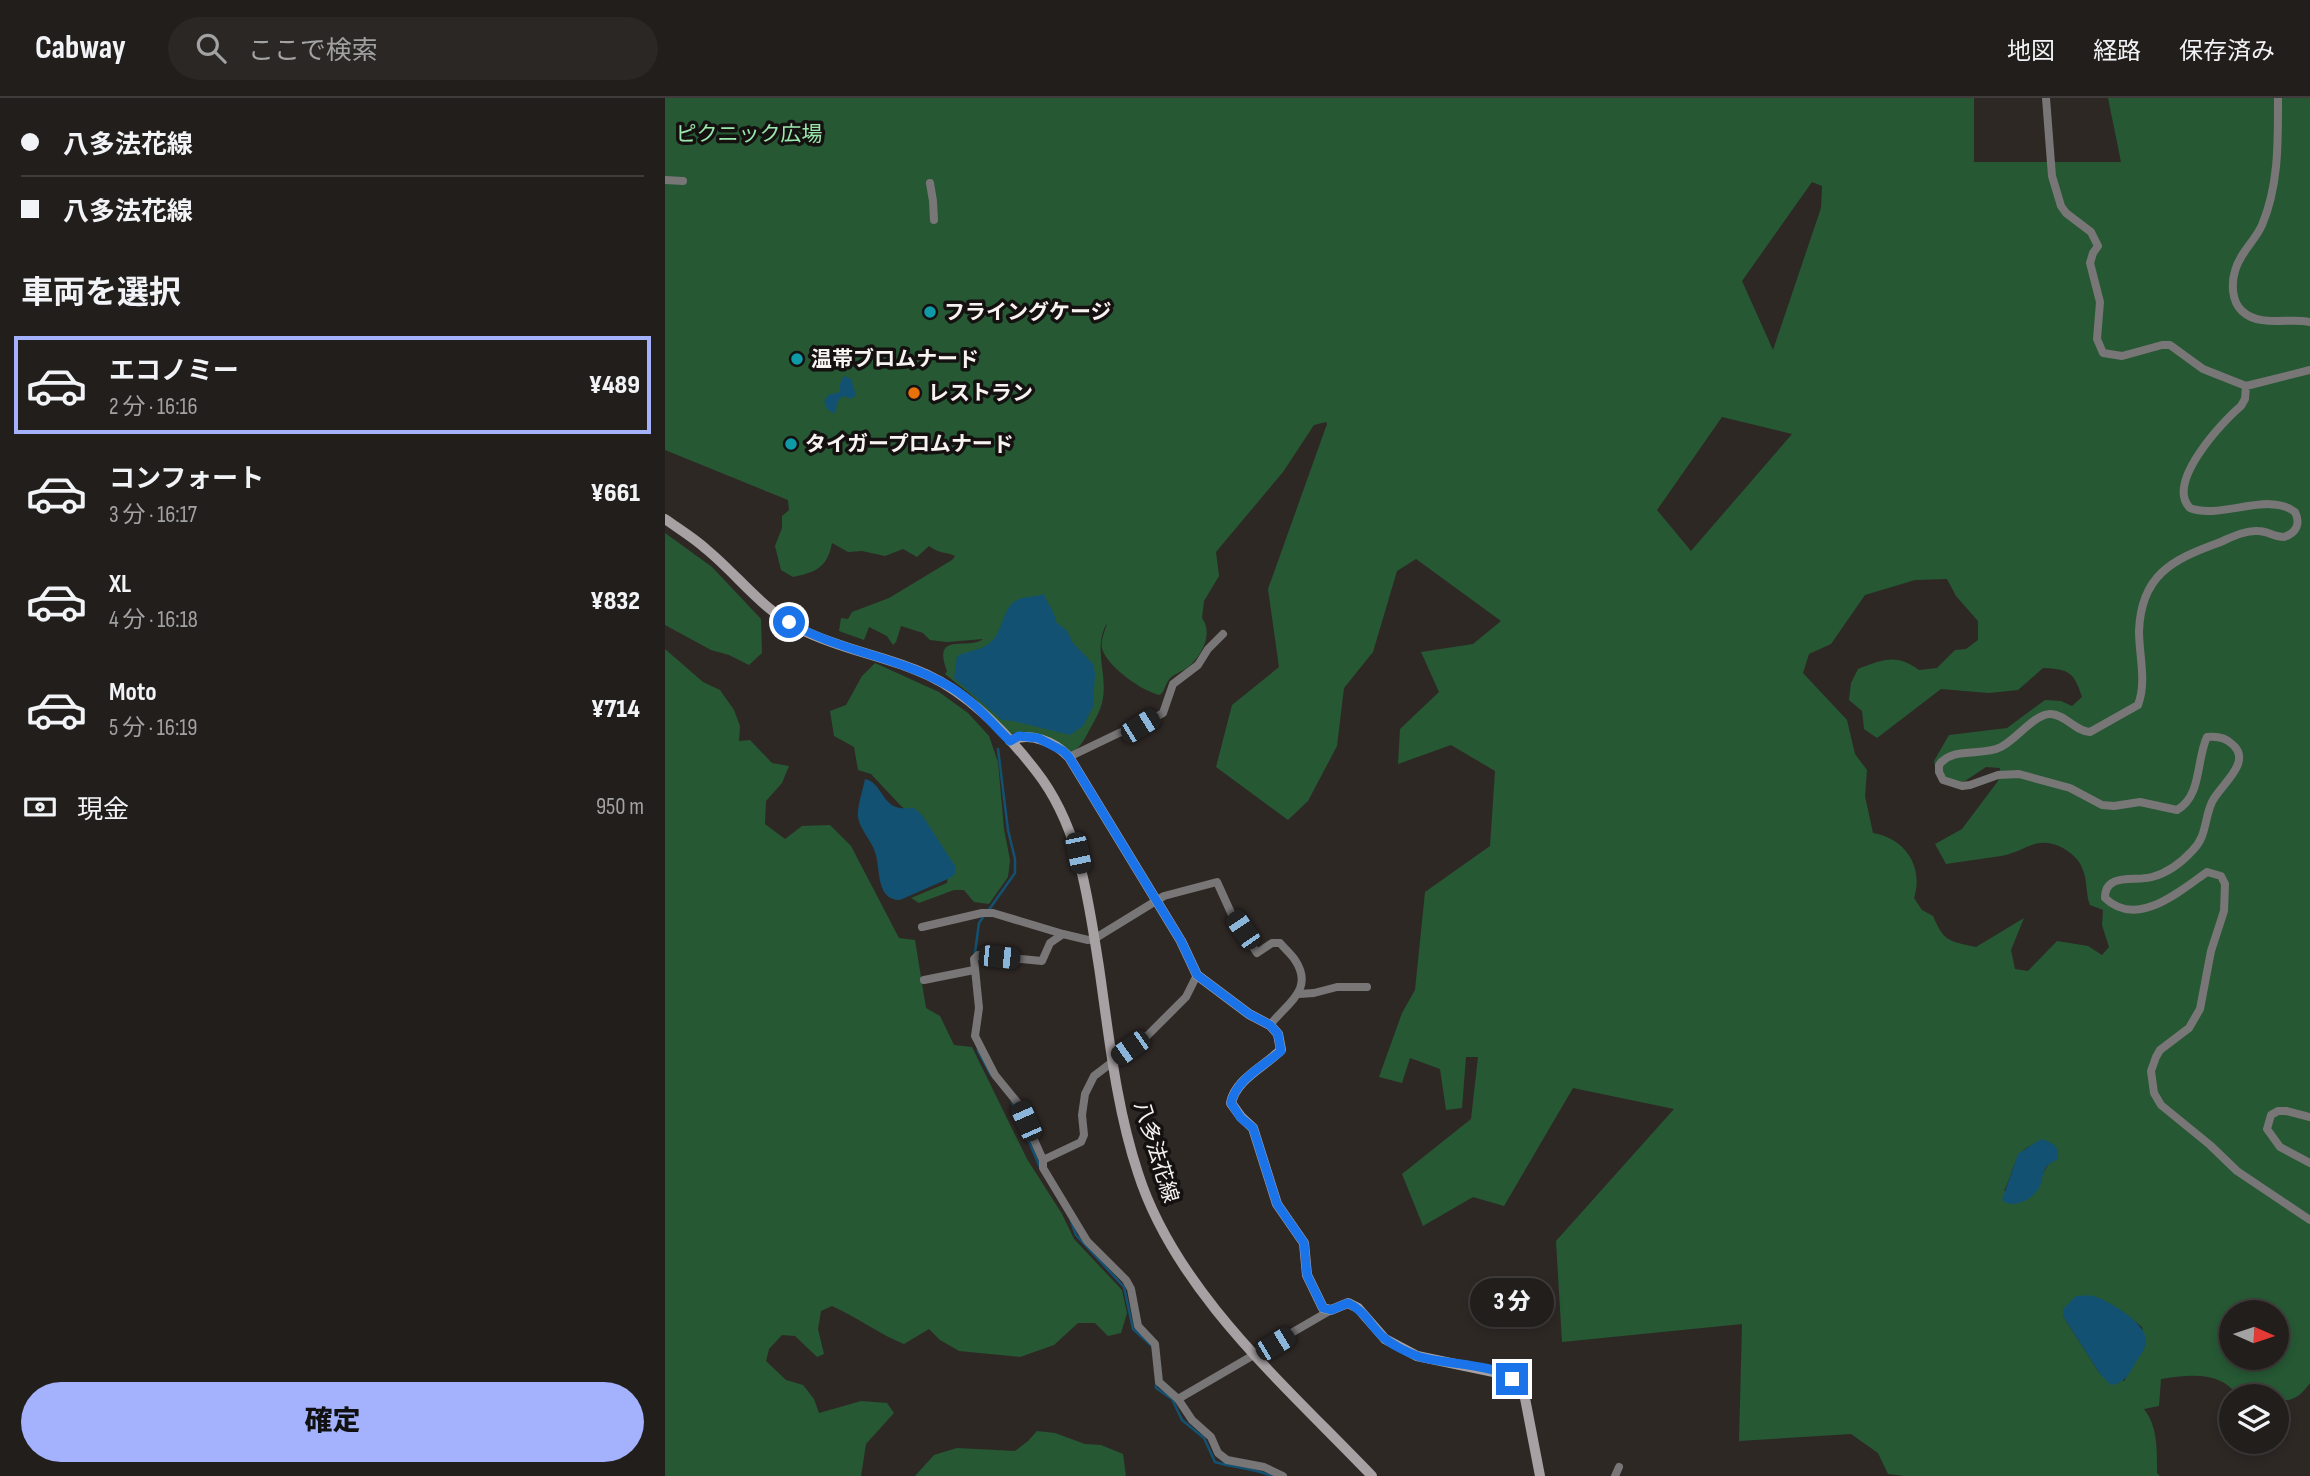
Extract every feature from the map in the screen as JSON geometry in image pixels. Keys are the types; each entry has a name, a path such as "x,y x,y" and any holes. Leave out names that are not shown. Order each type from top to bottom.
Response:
{"main road":[{"name":"八多法花線","path":"665,519 706,549 744,588 776,614 802,630 918,670 948,685 1010,741 1037,772 1067,821 1078,853 1125,1125 1138,1174 1156,1218 1188,1275 1215,1311 1372,1476"},
{"path":"1010,741 1019,736 1038,738 1069,757 1105,812 1181,941 1197,975 1231,1001 1270,1025 1278,1034 1281,1051 1250,1075 1233,1094 1231,1103 1241,1118 1253,1128 1277,1204 1304,1243 1307,1275 1323,1308 1331,1310 1348,1303 1358,1307 1385,1339 1417,1356 1508,1375 1524,1393 1540,1476"}],"street":[{"path":"2046,98 2052,176 2061,206 2066,214 2091,232 2098,246 2090,263 2101,302 2097,339 2103,353 2122,356 2170,345 2203,369 2246,386 2310,370"},
{"path":"2277,98 2276,171 2264,220 2258,235 2235,269 2232,292 2242,311 2254,318 2310,322"},
{"path":"665,180 683,181"},
{"path":"930,183 934,220"},
{"path":"2246,386 2245,399 2241,406 2198,453 2186,483 2184,500 2187,506 2198,510 2270,505 2288,507 2297,516 2298,523 2294,532 2284,537 2260,531 2239,535 2183,558 2160,572 2149,590 2139,625 2143,680 2138,705 2090,732 2083,732 2059,716 2038,716 2024,732 1992,752 1948,756 1939,765 1939,772 1943,780 1962,786 1998,775 2019,775 2070,788 2102,805 2140,802 2177,810 2195,787 2207,737 2216,736 2228,740 2237,748 2237,769 2213,799 2204,834 2195,849 2163,873 2149,878 2117,880 2111,883 2105,892 2105,898 2122,909 2152,907 2207,872 2221,876 2225,884 2224,911 2211,951 2200,1009 2189,1028 2155,1057 2151,1071 2154,1093 2161,1105 2210,1144 2237,1171 2310,1220"},
{"path":"1069,757 1163,713 1173,684 1191,672 1223,634"},
{"path":"922,927 982,912 1088,940 1094,939 1155,900 1217,882 1233,915 1257,953 1272,943 1280,943 1295,960 1302,978 1299,995 1270,1025"},
{"path":"1063,934 1050,943 1042,961 978,955 974,959 979,1008 975,1036 995,1074 1017,1102 1043,1160 1043,1168 1087,1241 1126,1280 1131,1289 1138,1326 1155,1344 1159,1382 1178,1399 1192,1420 1211,1437 1218,1452 1227,1460 1264,1467 1283,1476"},
{"path":"924,980 974,970"},
{"path":"1043,1160 1081,1142 1084,1135 1082,1115 1085,1094 1094,1076 1148,1035 1186,997 1197,975"},
{"path":"1299,995 1337,987 1367,987"},
{"path":"2310,1117 2278,1111 2271,1115 2267,1129 2280,1147 2310,1163"},
{"path":"1178,1399 1331,1310"},
{"path":"1615,1476 1619,1466"}],"green space":[{"name":"ピクニック広場","path":"665,98 1974,98 1974,162 2121,162 2108,98 2310,98 2310,1383 2296,1397 2289,1400 2289,1384 2225,1384 2203,1376 2161,1379 2159,1406 2144,1409 2154,1431 2157,1473 2160,1476 1888,1474 1878,1453 1851,1434 1739,1441 1742,1324 1562,1342 1556,1241 1674,1109 1573,1088 1504,1206 1473,1197 1423,1226 1402,1174 1471,1119 1478,1057 1466,1057 1462,1108 1446,1110 1440,1069 1410,1058 1402,1083 1379,1077 1402,1013 1415,990 1425,892 1490,846 1495,771 1451,745 1398,764 1400,729 1439,692 1421,652 1473,644 1501,621 1416,559 1397,571 1373,652 1344,688 1337,746 1308,801 1288,820 1216,767 1232,705 1279,667 1268,589 1326,422 1314,425 1283,472 1216,552 1219,576 1204,601 1202,618 1207,631 1204,645 1187,668 1168,681 1160,695 1135,684 1110,663 1102,648 1102,638 1101,652 1104,693 1102,703 1085,738 1072,753 1035,735 1011,734 945,674 947,671 943,658 944,650 948,646 983,639 947,642 930,640 923,633 901,626 893,645 887,636 869,627 864,640 839,631 841,618 848,619 852,612 889,598 955,556 929,546 917,557 903,549 885,556 862,551 848,552 832,543 827,558 819,568 793,577 781,570 775,546 782,528 782,516 789,510 788,500 665,450","holes":["1812,182 1822,186 1821,208 1773,350 1742,281","1722,417 1792,434 1691,551 1657,510","1947,579 1956,596 1978,621 1978,640 1966,649 1955,650 1937,668 1919,670 1903,661 1889,660 1858,669 1851,683 1849,700 1862,711 1864,729 1877,738 1941,689 1989,693 2018,690 2043,668 2059,669 2073,677 2082,697 2072,706 2061,701 2045,700 2007,728 1949,735 1934,761 1937,775 1962,783 1986,767 2000,768 1998,781 1962,829 1935,844 1946,864 2010,854 2038,843 2054,844 2066,850 2081,865 2090,905 2103,910 2102,925 2109,947 2102,955 2088,946 2057,941 2028,971 2015,969 2011,950 2024,918 1976,947 1944,936 1933,916 1922,910 1914,898 1916,875 1909,856 1894,841 1873,833 1865,796 1867,770 1855,754 1847,720 1803,673 1809,654 1831,644 1865,595 1915,580","2032,1145 2048,1165 2040,1185 2004,1191 2017,1159","2093,1296 2124,1313 2142,1327 2145,1346 2124,1381 2100,1374 2063,1316"]},
{"path":"665,533 712,567 761,619 762,653 749,665 711,650 665,625"},
{"path":"665,649 703,682 720,690 734,710 740,726 739,741 750,740 772,763 789,766 782,783 766,801 765,824 785,839 802,826 830,825 851,846 899,938 915,940 926,1008 940,1016 954,1045 972,1047 1027,1159 1062,1214 1074,1239 1122,1290 1127,1313 1121,1333 1108,1336 1095,1323 1078,1323 1054,1345 1020,1357 959,1351 940,1340 929,1329 904,1344 832,1306 821,1311 818,1329 824,1354 817,1357 795,1336 782,1335 769,1349 766,1361 786,1380 803,1385 814,1399 819,1413 861,1401 887,1403 894,1413 866,1444 861,1476 665,1476"},
{"path":"875,663 939,692 968,713 989,736 998,762 1004,829 1010,860 1008,877 989,904 974,902 964,890 954,890 919,903 911,898 947,883 949,867 919,819 901,806 871,774 858,770 854,747 834,736 830,711 846,705 862,676"},
{"path":"1037,1431 1055,1433 1085,1444 1101,1445 1123,1454 1126,1476 915,1476 934,1455 957,1448 1015,1451"}],"water":[{"path":"844,376 851,379 856,395 851,399 843,396 837,402 836,412 833,413 827,409 824,402 828,395 840,392"},
{"path":"1044,594 1056,622 1067,631 1073,643 1093,664 1095,673 1093,707 1083,726 1070,735 1002,720 954,678 957,656 984,647 992,641 1012,604 1020,599"},
{"path":"865,779 874,784 891,804 900,808 914,808 922,815 955,866 956,873 900,900 886,895 880,882 875,852 858,817"},
{"path":"2041,1139 2054,1145 2058,1159 2046,1167 2040,1186 2033,1195 2023,1202 2007,1203 2002,1200 2018,1154"},
{"path":"2076,1296 2093,1296 2108,1302 2125,1313 2144,1333 2144,1350 2128,1375 2119,1383 2111,1385 2100,1374 2063,1316 2063,1309"}],"waterway":[{"path":"988,911 1015,873 998,749"},
{"path":"975,953 979,923 984,916"},
{"path":"978,1046 991,1075"},
{"path":"1012,1102 1040,1167"},
{"path":"1071,1221 1076,1235 1124,1287 1133,1329 1152,1346"},
{"path":"1156,1384 1156,1388 1172,1399 1182,1420 1204,1438 1215,1462 1272,1476"}],"place":[{"name":"フライングケージ","path":"930,312"},
{"name":"温帯ブロムナード","path":"797,359"},
{"name":"レストラン","path":"914,393"},
{"name":"タイガープロムナード","path":"791,444"}],"route":[{"path":"789,622 826,640 918,670 948,685 1010,741 1019,736 1038,738 1066,754 1105,812 1181,941 1197,975 1249,1014 1270,1025 1278,1034 1281,1051 1250,1075 1233,1094 1231,1103 1241,1118 1253,1128 1277,1204 1304,1243 1307,1275 1323,1308 1331,1310 1348,1303 1358,1307 1385,1339 1417,1356 1487,1369 1508,1375 1512,1379"}]}
